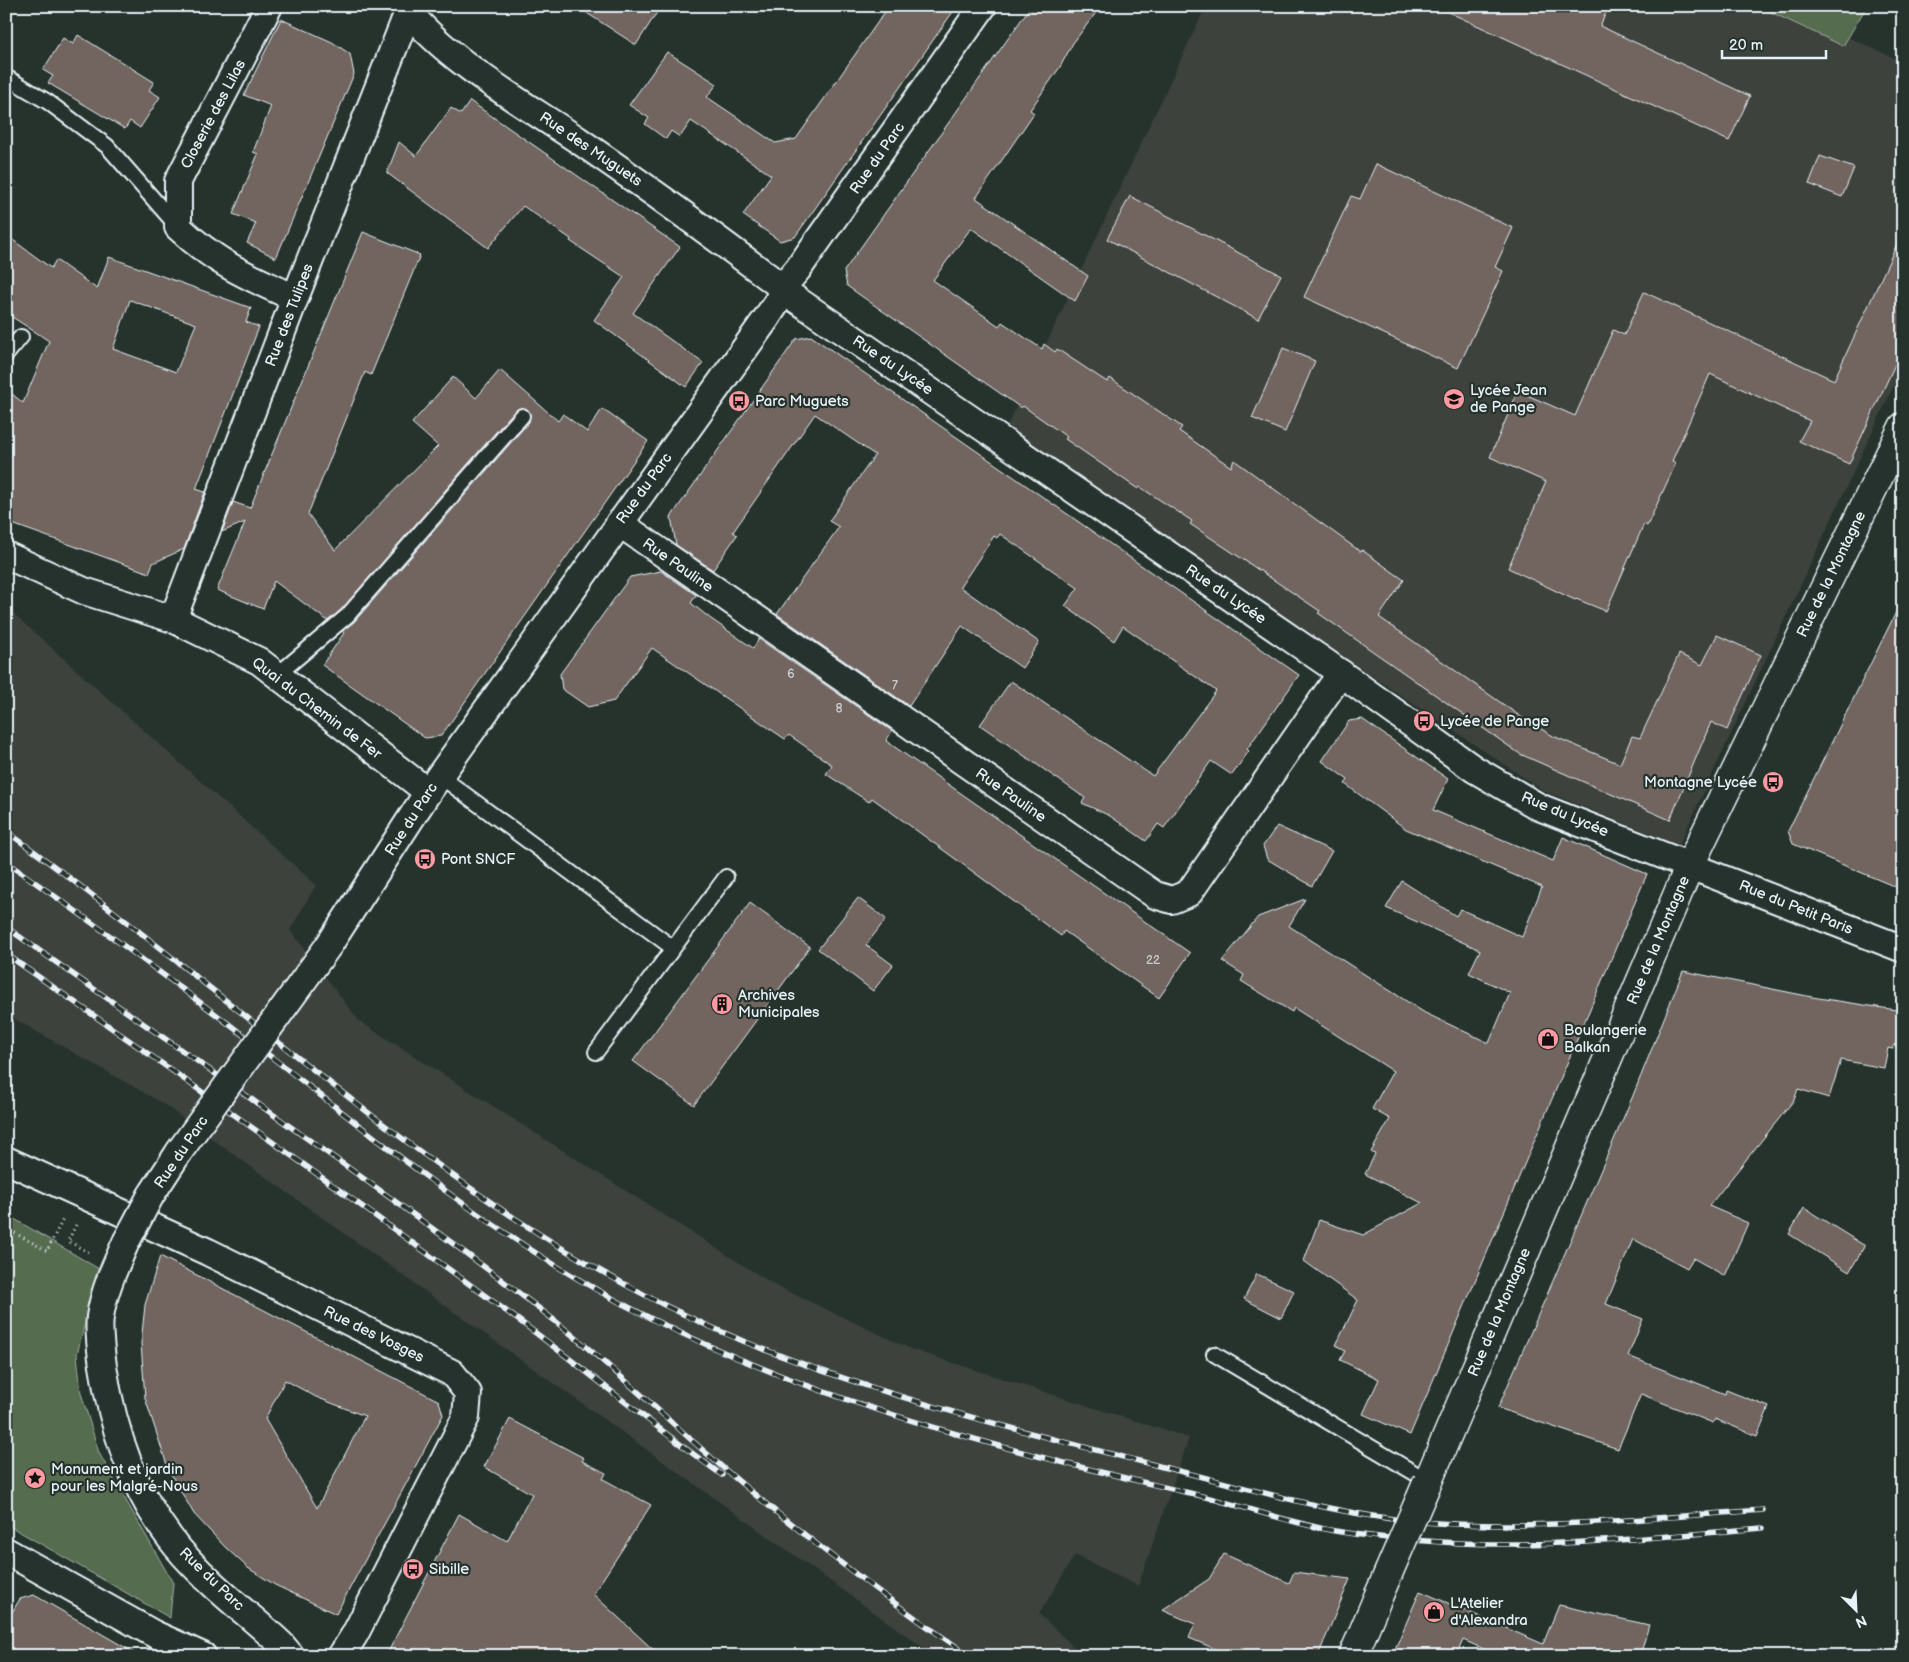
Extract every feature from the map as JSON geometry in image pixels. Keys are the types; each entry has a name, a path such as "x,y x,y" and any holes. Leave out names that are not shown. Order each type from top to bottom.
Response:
{"main road":[{"name":"Rue de la Montagne","path":"1354,1656 1690,864 1903,427"}],"street":[{"name":"Closerie des Lilas","path":"178,227 178,180 269,6"},
{"name":"Rue du Parc","path":"291,1656 280,1643 202,1574 177,1546 151,1510 130,1468 116,1430 102,1354 100,1319 108,1282 136,1220 179,1152 329,945 434,784 619,522 766,319 781,296 781,289 798,269 983,6"},
{"name":"Rue des Muguets","path":"406,9 452,53 476,71 656,193 776,282 781,289"},
{"name":"Rue des Tulipes","path":"173,619 406,9"},
{"path":"178,227 202,249 231,269 295,298"},
{"name":"Rue du Lycée","path":"781,289 1341,673 1474,769 1539,807 1690,864"},
{"name":"Rue Pauline","path":"619,522 1155,894 1172,900 1189,892 1341,673"},
{"name":"Quai du Chemin de Fer","path":"6,555 84,591 173,619 259,661 434,784"},
{"name":"Rue du Petit Paris","path":"1690,864 1903,949"},
{"name":"Rue des Vosges","path":"6,1160 26,1171 208,1252 452,1373 468,1393 466,1417 355,1634 341,1656"},
{"path":"6,1552 154,1634 203,1656"}],"lane":[{"path":"6,78 48,102 107,146 178,227"},
{"path":"6,355 21,337"},
{"path":"277,675 347,616 522,416"},
{"path":"434,784 673,948"},
{"path":"596,1052 726,877"},
{"path":"1214,1354 1428,1481"}],"path":[{"path":"80,1216 68,1241 115,1266"},
{"path":"6,1228 47,1251 64,1218"}],"shaded area":[{"name":"Lycée Jean de Pange","path":"1206,6 1779,6 1903,62 1903,366 1679,845 1544,791 1005,431"},
{"path":"6,607 316,885 290,930 359,1021 776,1286 913,1350 1189,1438 1138,1586 1075,1555 1039,1614 1078,1651 1076,1656 935,1656 162,1103 6,1014"}],"green space":[{"path":"1758,6 1867,6 1843,46"},
{"path":"6,1214 99,1269 77,1354 81,1393 99,1453 173,1583 170,1618 6,1524"}],"building":[{"path":"576,6 661,6 636,45"},
{"path":"889,6 957,6 795,237 780,241 743,215 771,175 691,121 680,137 671,131 666,139 645,124 649,118 629,105 667,52 717,84 707,97 775,143 796,139"},
{"path":"1031,6 1101,6 1073,43 1060,67 1030,110 1034,113 976,198 1088,276 1075,301 971,228 933,280 999,326 1002,322 1042,349 1044,344 1055,352 1057,349 1107,382 1110,378 1182,427 1179,431 1231,467 1234,460 1361,552 1362,550 1404,580 1379,617 1524,719 1553,736 1620,764 1632,736 1640,738 1679,654 1702,665 1717,635 1761,655 1727,730 1711,722 1670,820 1520,754 1318,613 1320,611 1190,524 1192,521 1140,487 1138,489 1065,439 1067,437 1023,406 1021,408 847,286 844,271"},
{"path":"1435,6 1609,6 1600,26 1750,96 1729,141"},
{"path":"281,19 332,42 350,54 354,74 276,258 247,243 256,223 233,214 258,154 253,152 271,106 244,95"},
{"path":"78,35 154,82 149,90 160,97 140,128 130,121 125,129 48,83 53,76 43,70 63,38 73,44"},
{"path":"470,101 680,247 633,313 703,363 686,387 594,320 624,277 570,241 571,239 523,206 488,248 387,173 399,142 416,156 451,108 461,114"},
{"path":"1820,156 1854,168 1842,197 1809,184"},
{"path":"1376,164 1513,228 1495,267 1503,271 1458,368 1304,297 1351,196 1360,199"},
{"path":"1130,196 1281,275 1258,319 1107,239"},
{"path":"1903,231 1903,347 1849,464 1799,441 1810,421 1710,374 1672,461 1676,463 1647,526 1644,524 1606,611 1575,600 1508,568 1546,482 1490,457 1518,391 1575,416 1613,330 1624,335 1644,292 1834,380"},
{"path":"363,232 420,255 371,375 365,372 308,514 335,550 438,446 412,423 453,377 476,398 500,370 558,421 563,414 587,432 602,409 648,441 441,736 425,738 322,665 344,633 342,631 354,622 529,422 530,414 527,409 520,408 515,410 341,610 328,621 274,581 263,609 217,590 245,522 222,532 233,502 250,508"},
{"path":"6,235 51,268 56,260 97,289 109,257 251,308 246,322 259,327 196,489 205,492 184,549 153,563 149,573 15,525 6,518 6,389 23,403 49,341 6,313","holes":["130,300 196,324 176,372 113,349"]},
{"path":"811,336 1299,675 1247,749 1249,751 1232,775 1211,761 1164,828 1158,824 1146,841 1110,816 1082,803 1085,798 980,725 1011,681 1153,776 1216,691 1123,626 1114,641 1065,606 1078,588 1000,534 997,538 994,536 960,587 1039,642 1022,668 962,626 909,706 777,614 839,527 829,521 875,455 815,414 733,532 737,535 713,570 676,545 671,517 796,339"},
{"path":"1283,348 1315,361 1285,432 1252,418"},
{"path":"661,571 696,595 691,603 711,619 753,648 759,639 892,731 886,741 1190,953 1159,998 1064,931 1061,936 872,798 869,802 826,774 832,765 789,735 785,739 652,648 614,701 588,707 562,689 560,674 630,577"},
{"path":"1903,598 1903,890 1793,844 1788,831"},
{"path":"1362,719 1448,779 1433,810 1553,861 1563,837 1647,874 1410,1435 1363,1414 1379,1379 1340,1360 1345,1351 1336,1345 1358,1300 1304,1261 1319,1220 1363,1235 1422,1203 1365,1174 1375,1154 1371,1152 1390,1119 1372,1109 1393,1071 1294,1008 1292,1012 1241,981 1244,975 1222,961 1258,917 1305,899 1289,926 1425,1013 1489,1043 1510,993 1469,973 1480,950 1386,908 1402,881 1456,916 1460,909 1522,937 1542,887 1406,829 1345,784 1348,780 1322,761 1349,721"},
{"path":"1277,826 1332,851 1312,886 1267,859 1263,846"},
{"path":"858,898 886,919 866,945 893,965 873,991 818,949"},
{"name":"Archives Municipales","path":"750,903 810,947 694,1105 633,1061"},
{"path":"1683,971 1812,997 1903,1011 1903,1046 1894,1045 1893,1049 1888,1048 1884,1068 1841,1060 1829,1098 1798,1089 1794,1100 1709,1206 1748,1223 1725,1276 1693,1258 1687,1268 1633,1239 1606,1304 1643,1319 1628,1356 1725,1394 1726,1390 1769,1407 1757,1436 1715,1419 1713,1423 1641,1394 1618,1449 1498,1408 1632,1098"},
{"path":"1804,1208 1865,1246 1849,1272 1789,1234"},
{"path":"160,1256 439,1401 443,1415 336,1614 275,1585 248,1568 194,1514 169,1471 145,1398 141,1343 145,1305","holes":["285,1380 316,1397 365,1416 317,1508 265,1419"]},
{"path":"1257,1274 1294,1291 1281,1318 1244,1299"},
{"path":"510,1419 584,1458 582,1461 606,1473 603,1479 651,1505 593,1594 660,1656 386,1656 459,1514 507,1541 532,1494 484,1467"},
{"path":"1224,1554 1289,1583 1294,1572 1350,1579 1318,1656 1232,1656 1189,1638 1195,1624 1162,1610 1209,1579"},
{"path":"1420,1591 1543,1644 1559,1605 1649,1625 1640,1656 1500,1656 1463,1640 1456,1656 1392,1656"},
{"path":"34,1595 140,1656 6,1656 6,1622 20,1599"}],"railway":[{"path":"6,831 129,924 432,1161 495,1205 585,1262 647,1296 743,1341 844,1378 947,1410 1288,1499 1355,1513 1422,1522 1507,1525 1636,1520 1763,1510"},
{"path":"6,862 172,981 380,1142 498,1228 613,1299 690,1337 770,1371 851,1401 1017,1451 1204,1496 1297,1523 1348,1533 1429,1541 1522,1544 1602,1541 1762,1528"},
{"path":"6,927 345,1165 479,1263 571,1334 721,1466 801,1532 884,1596 970,1656"},
{"path":"6,954 263,1135 454,1273 543,1338 722,1475"}],"place":[{"name":"Lycée Jean de Pange","path":"1454,399"},
{"name":"Parc Muguets","path":"739,401"},
{"name":"Lycée de Pange","path":"1424,721"},
{"name":"Montagne Lycée","path":"1773,782"},
{"name":"Pont SNCF","path":"425,859"},
{"name":"Archives Municipales","path":"722,1004"},
{"name":"Boulangerie Balkan","path":"1548,1039"},
{"name":"Monument et jardin pour les Malgré-Nous","path":"35,1478"},
{"name":"Sibille","path":"413,1569"},
{"name":"L'Atelier d'Alexandra","path":"1434,1612"}]}
